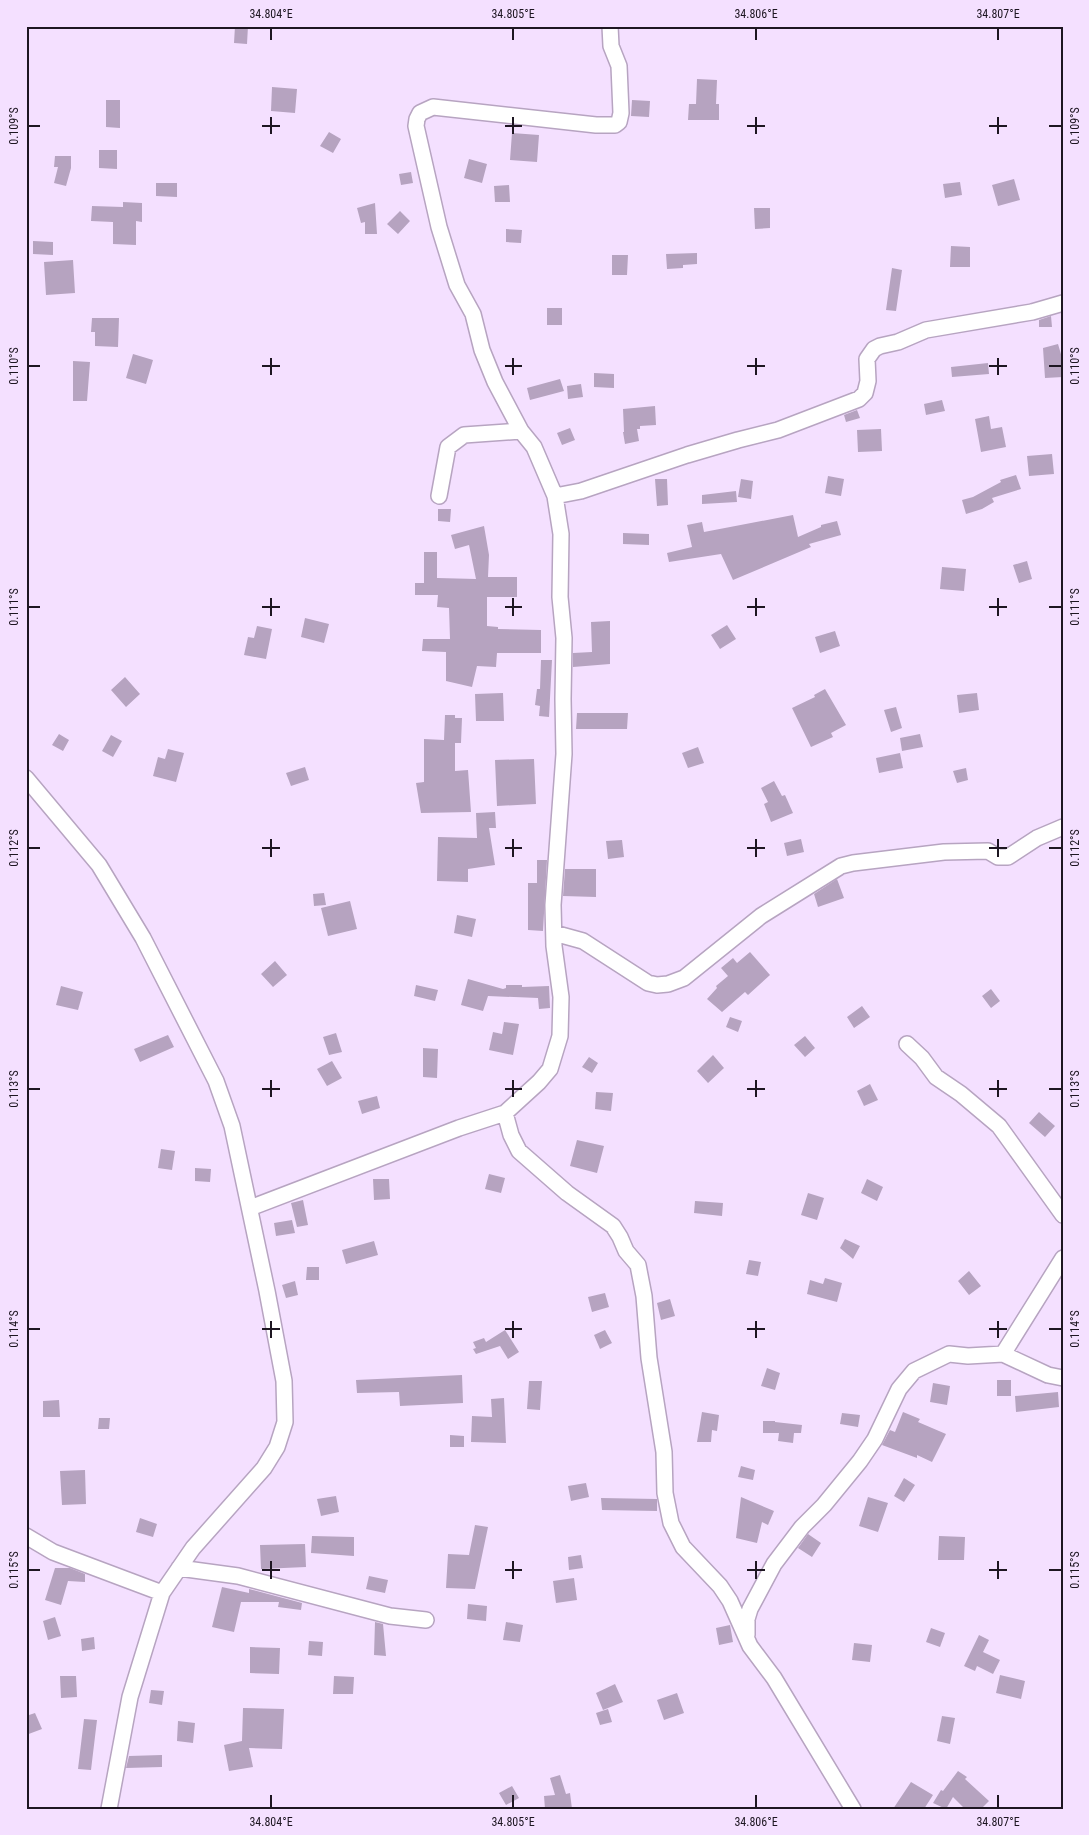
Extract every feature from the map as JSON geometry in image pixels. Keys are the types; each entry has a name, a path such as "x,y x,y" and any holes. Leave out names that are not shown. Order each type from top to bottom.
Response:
{"street":[{"path":"250,1208 459,1128 505,1113 539,1082 550,1069 560,1036 561,997 554,946 554,905 564,754 564,638 560,597 561,534 555,496 534,447 521,431 495,382 482,350 473,314 458,285 439,226 416,119 420,113 433,107 596,125 615,125 619,122 621,113 619,66 611,46 610,26"},
{"path":"555,496 581,491 686,455 778,430 859,399 865,393 868,381 867,359 874,349 880,346 898,342 926,330 1032,312 1063,303"},
{"path":"439,496 448,447 464,435 521,431"},
{"path":"26,778 99,864 143,938 216,1080 232,1126 284,1382 285,1422 277,1447 264,1468 193,1548 162,1593 130,1697 109,1809"},
{"path":"554,933 583,941 648,983 657,985 668,984 684,978 761,916 841,866 944,852 988,851 998,857 1008,857 1037,838 1063,827"},
{"path":"907,1044 922,1058 936,1077 961,1094 999,1126 1047,1190 1063,1215"},
{"path":"505,1113 511,1135 519,1151 567,1193 613,1226 620,1236 626,1251 638,1265 644,1296 649,1358 664,1452 665,1493 671,1523 683,1547 720,1586 730,1601 750,1646 774,1678 853,1809"},
{"path":"1003,1354 1063,1258"},
{"path":"750,1646 746,1630 747,1619 774,1564 802,1527 824,1505 860,1461 875,1439 899,1389 914,1371 949,1354 968,1356 1003,1354 1048,1375 1063,1378"},
{"path":"26,1536 53,1552 162,1593"},
{"path":"179,1568 238,1576 390,1616 426,1620"}],"building":[{"path":"235,26 248,26 247,44 234,43"},
{"path":"697,79 717,80 716,104 719,104 719,120 688,120 689,104 696,104"},
{"path":"272,87 297,89 295,113 271,111"},
{"path":"106,100 120,100 120,128 106,127"},
{"path":"632,100 650,101 649,117 631,116"},
{"path":"329,132 341,139 333,153 320,146"},
{"path":"512,133 539,135 537,162 510,160"},
{"path":"99,150 117,150 117,169 99,168"},
{"path":"55,156 71,156 71,168 66,186 54,183 58,167 54,167"},
{"path":"469,159 487,164 482,183 464,178"},
{"path":"411,172 413,183 401,185 399,174"},
{"path":"1014,179 1020,200 998,206 992,185"},
{"path":"960,182 962,195 945,198 943,184"},
{"path":"156,183 177,183 177,197 156,196"},
{"path":"509,185 510,202 495,202 494,186"},
{"path":"123,202 142,203 142,222 136,221 136,245 113,244 113,222 91,221 92,206 123,207"},
{"path":"375,203 377,234 365,234 365,222 361,223 357,208"},
{"path":"754,208 770,208 770,228 755,229"},
{"path":"400,211 410,221 398,234 387,224"},
{"path":"506,229 522,230 521,243 506,242"},
{"path":"33,241 53,242 53,255 33,254"},
{"path":"951,246 970,247 970,267 950,267"},
{"path":"697,253 697,264 683,265 683,268 667,269 666,254"},
{"path":"612,255 628,255 627,275 612,275"},
{"path":"73,260 75,293 46,295 44,262"},
{"path":"892,268 902,270 896,311 886,310"},
{"path":"547,308 562,308 562,325 547,325"},
{"path":"1051,316 1052,327 1039,327 1039,320"},
{"path":"92,318 119,318 118,347 95,346 95,332 91,332"},
{"path":"1058,344 1063,361 1063,377 1045,378 1043,348"},
{"path":"133,354 153,360 146,384 126,378"},
{"path":"73,361 90,362 87,401 73,401"},
{"path":"988,363 989,374 952,377 951,367"},
{"path":"594,373 614,374 614,388 594,387"},
{"path":"560,379 564,391 530,400 527,388"},
{"path":"581,384 583,397 568,399 567,386"},
{"path":"942,400 945,411 926,415 924,404"},
{"path":"655,406 656,425 640,426 640,429 637,429 639,441 625,444 623,409"},
{"path":"857,410 860,418 846,422 844,415"},
{"path":"989,416 991,429 1002,427 1006,447 981,452 975,419"},
{"path":"570,428 575,440 562,445 557,433"},
{"path":"881,429 882,451 858,452 857,430"},
{"path":"1052,454 1054,474 1029,476 1027,456"},
{"path":"1016,475 1021,489 992,498 994,502 982,509 966,514 962,500 973,497 1001,482 1000,480"},
{"path":"828,476 844,479 841,496 825,493"},
{"path":"655,479 667,479 668,505 657,506"},
{"path":"741,479 753,481 751,499 738,497"},
{"path":"736,491 737,502 702,504 702,495"},
{"path":"438,509 451,509 450,522 438,521"},
{"path":"793,515 798,537 821,527 821,525 837,521 841,535 809,544 811,547 733,580 721,554 669,562 667,553 692,547 687,525 702,522 704,532"},
{"path":"484,526 489,555 488,577 517,577 517,597 487,597 487,626 498,627 498,629 541,630 541,653 497,653 496,667 477,666 472,687 446,681 446,652 422,651 423,639 450,639 449,608 437,607 438,595 415,595 415,583 424,583 424,552 437,552 437,578 476,579 469,545 455,549 451,535"},
{"path":"623,533 649,534 649,545 623,544"},
{"path":"1027,561 1032,579 1019,583 1013,565"},
{"path":"942,567 966,569 964,591 940,589"},
{"path":"305,618 329,624 324,643 301,637"},
{"path":"610,621 610,664 573,667 573,653 592,652 591,622"},
{"path":"727,625 736,639 720,649 711,635"},
{"path":"257,626 272,629 266,659 244,655 248,637 254,638"},
{"path":"835,631 840,646 820,653 815,637"},
{"path":"541,660 552,660 549,717 539,716 540,706 535,705 537,689 540,689"},
{"path":"125,677 140,694 126,707 111,690"},
{"path":"825,689 846,725 831,733 833,737 811,747 792,708 815,697 814,695"},
{"path":"503,693 504,721 476,721 475,694"},
{"path":"977,693 979,710 959,713 957,695"},
{"path":"896,707 902,728 891,732 884,710"},
{"path":"577,713 628,713 627,729 576,729"},
{"path":"445,715 455,715 455,718 462,718 461,743 455,743 455,771 468,770 471,812 421,813 416,783 424,782 424,739 444,740"},
{"path":"59,734 69,740 63,751 52,745"},
{"path":"920,734 923,747 902,751 900,738"},
{"path":"111,735 122,741 113,757 102,751"},
{"path":"698,747 704,763 688,768 682,753"},
{"path":"168,749 184,753 176,782 153,776 158,757 165,759"},
{"path":"900,753 903,768 879,773 876,758"},
{"path":"534,759 536,804 497,806 495,760"},
{"path":"305,767 309,780 291,786 286,773"},
{"path":"966,768 968,780 957,783 953,771"},
{"path":"774,781 782,796 785,795 793,813 771,822 764,804 768,802 761,788"},
{"path":"495,812 496,828 489,828 495,865 468,869 468,882 437,881 438,837 477,838 476,813"},
{"path":"801,839 804,852 787,856 784,843"},
{"path":"622,840 624,857 608,859 606,841"},
{"path":"537,860 547,860 543,931 528,930 528,883 537,883"},
{"path":"565,869 596,869 596,897 563,896"},
{"path":"837,879 844,898 818,907 814,894"},
{"path":"324,893 326,905 314,906 313,894"},
{"path":"350,901 357,929 328,936 321,908"},
{"path":"457,915 476,919 472,937 454,933"},
{"path":"750,952 770,975 748,995 745,992 722,1012 707,999 717,988 716,986 728,976 721,968 733,958 737,963"},
{"path":"275,961 287,975 273,987 261,974"},
{"path":"468,979 503,989 506,988 506,985 522,985 522,987 549,986 550,1008 539,1009 538,998 488,996 483,1011 461,1005"},
{"path":"416,985 438,990 435,1001 414,996"},
{"path":"61,986 83,992 78,1010 56,1005"},
{"path":"991,989 1000,1001 991,1008 982,996"},
{"path":"862,1006 870,1017 854,1028 847,1017"},
{"path":"730,1017 742,1021 738,1032 726,1027"},
{"path":"504,1022 519,1024 513,1055 489,1050 493,1032 502,1034"},
{"path":"336,1033 342,1052 329,1055 323,1037"},
{"path":"168,1035 174,1047 140,1062 134,1049"},
{"path":"805,1036 815,1048 805,1057 794,1045"},
{"path":"423,1048 438,1049 437,1078 423,1077"},
{"path":"713,1055 724,1068 708,1083 697,1071"},
{"path":"589,1057 598,1063 592,1073 582,1067"},
{"path":"332,1061 342,1078 327,1086 317,1069"},
{"path":"870,1084 878,1100 864,1106 857,1091"},
{"path":"596,1092 613,1093 611,1111 595,1109"},
{"path":"377,1096 380,1108 362,1114 358,1101"},
{"path":"1039,1112 1055,1126 1045,1137 1029,1123"},
{"path":"577,1140 604,1146 597,1173 570,1166"},
{"path":"161,1149 175,1151 172,1170 158,1168"},
{"path":"195,1168 211,1169 210,1182 195,1181"},
{"path":"489,1174 505,1178 501,1193 485,1189"},
{"path":"373,1179 389,1179 390,1199 374,1200"},
{"path":"867,1179 883,1187 877,1201 861,1193"},
{"path":"808,1193 824,1198 817,1220 801,1215"},
{"path":"303,1200 308,1225 297,1227 291,1203"},
{"path":"695,1201 723,1203 722,1216 694,1213"},
{"path":"292,1220 295,1233 276,1236 274,1223"},
{"path":"845,1239 860,1246 853,1259 840,1248"},
{"path":"374,1241 378,1255 346,1264 342,1250"},
{"path":"749,1260 761,1262 758,1276 746,1274"},
{"path":"307,1267 319,1267 319,1280 306,1280"},
{"path":"969,1271 981,1286 969,1295 958,1281"},
{"path":"825,1278 842,1283 837,1302 807,1294 810,1280 823,1284"},
{"path":"295,1281 298,1295 286,1298 282,1285"},
{"path":"605,1293 609,1307 592,1312 588,1297"},
{"path":"670,1299 675,1316 661,1320 657,1303"},
{"path":"505,1330 519,1352 508,1359 500,1346 476,1354 473,1349 476,1348 473,1342 484,1338 486,1342"},
{"path":"605,1330 612,1343 600,1349 594,1335"},
{"path":"767,1368 780,1373 775,1390 761,1386"},
{"path":"462,1375 463,1403 400,1406 399,1392 357,1393 356,1380"},
{"path":"997,1380 1011,1380 1011,1396 997,1396"},
{"path":"529,1381 542,1381 540,1410 527,1409"},
{"path":"933,1383 950,1386 947,1405 930,1402"},
{"path":"1058,1392 1059,1407 1016,1412 1015,1396"},
{"path":"504,1398 506,1443 471,1442 472,1416 492,1417 491,1399"},
{"path":"59,1400 60,1417 43,1417 43,1401"},
{"path":"702,1412 719,1415 717,1431 712,1430 711,1442 697,1442"},
{"path":"903,1412 920,1419 918,1422 946,1434 932,1462 917,1455 917,1458 882,1445 890,1430 895,1432"},
{"path":"842,1413 860,1415 858,1427 840,1424"},
{"path":"99,1418 110,1418 109,1429 98,1429"},
{"path":"763,1421 802,1425 801,1433 794,1433 793,1443 778,1441 779,1433 763,1433"},
{"path":"450,1435 464,1436 464,1447 450,1447"},
{"path":"741,1466 755,1470 753,1480 738,1477"},
{"path":"85,1470 86,1504 62,1505 60,1471"},
{"path":"904,1478 915,1485 904,1502 894,1496"},
{"path":"586,1483 589,1497 571,1501 568,1486"},
{"path":"336,1496 339,1512 321,1516 317,1499"},
{"path":"741,1497 774,1511 768,1525 762,1522 757,1543 736,1538"},
{"path":"868,1497 888,1503 878,1532 859,1526"},
{"path":"601,1498 657,1499 657,1511 602,1510"},
{"path":"140,1518 157,1524 153,1537 136,1532"},
{"path":"475,1525 488,1527 475,1589 446,1588 448,1554 469,1555"},
{"path":"808,1534 821,1543 812,1557 798,1548"},
{"path":"312,1536 354,1537 354,1556 311,1553"},
{"path":"939,1536 965,1537 964,1560 938,1560"},
{"path":"305,1544 306,1567 261,1569 260,1545"},
{"path":"581,1555 583,1568 569,1570 568,1557"},
{"path":"55,1568 70,1568 85,1574 85,1582 68,1581 61,1605 45,1600"},
{"path":"369,1576 388,1580 385,1593 366,1589"},
{"path":"574,1578 577,1600 556,1603 553,1581"},
{"path":"222,1587 249,1593 249,1589 302,1603 301,1610 278,1607 279,1602 241,1602 234,1632 212,1627"},
{"path":"468,1604 487,1606 486,1621 467,1619"},
{"path":"55,1617 61,1636 48,1640 43,1621"},
{"path":"375,1622 383,1624 386,1656 374,1655"},
{"path":"506,1622 523,1625 520,1642 503,1640"},
{"path":"730,1625 733,1642 719,1645 716,1628"},
{"path":"931,1628 945,1633 940,1647 926,1642"},
{"path":"979,1635 989,1640 983,1652 1000,1660 993,1674 977,1666 975,1671 964,1666"},
{"path":"94,1637 95,1649 82,1651 81,1639"},
{"path":"309,1641 323,1642 322,1656 308,1655"},
{"path":"854,1643 872,1645 870,1662 852,1660"},
{"path":"250,1647 280,1648 279,1674 250,1673"},
{"path":"1000,1675 1025,1681 1021,1699 996,1693"},
{"path":"60,1676 76,1676 77,1697 61,1698"},
{"path":"334,1676 354,1677 353,1694 333,1694"},
{"path":"615,1684 623,1702 603,1710 596,1693"},
{"path":"151,1690 164,1691 162,1705 149,1703"},
{"path":"677,1693 684,1713 664,1720 657,1700"},
{"path":"243,1708 284,1709 282,1749 249,1748 253,1767 229,1771 224,1745 242,1741"},
{"path":"608,1709 612,1722 600,1725 596,1713"},
{"path":"35,1713 42,1729 26,1735 26,1716"},
{"path":"942,1716 955,1718 950,1744 937,1741"},
{"path":"84,1719 97,1720 91,1770 78,1769"},
{"path":"178,1721 195,1723 193,1743 177,1741"},
{"path":"162,1755 162,1767 126,1768 129,1756"},
{"path":"958,1771 967,1777 965,1779 989,1801 981,1809 965,1809 953,1797 946,1809 933,1803 941,1790 943,1791"},
{"path":"560,1775 566,1794 570,1793 572,1809 545,1809 544,1796 555,1795 550,1778"},
{"path":"911,1782 933,1795 924,1809 893,1809"},
{"path":"512,1786 519,1798 506,1805 499,1793"}]}
